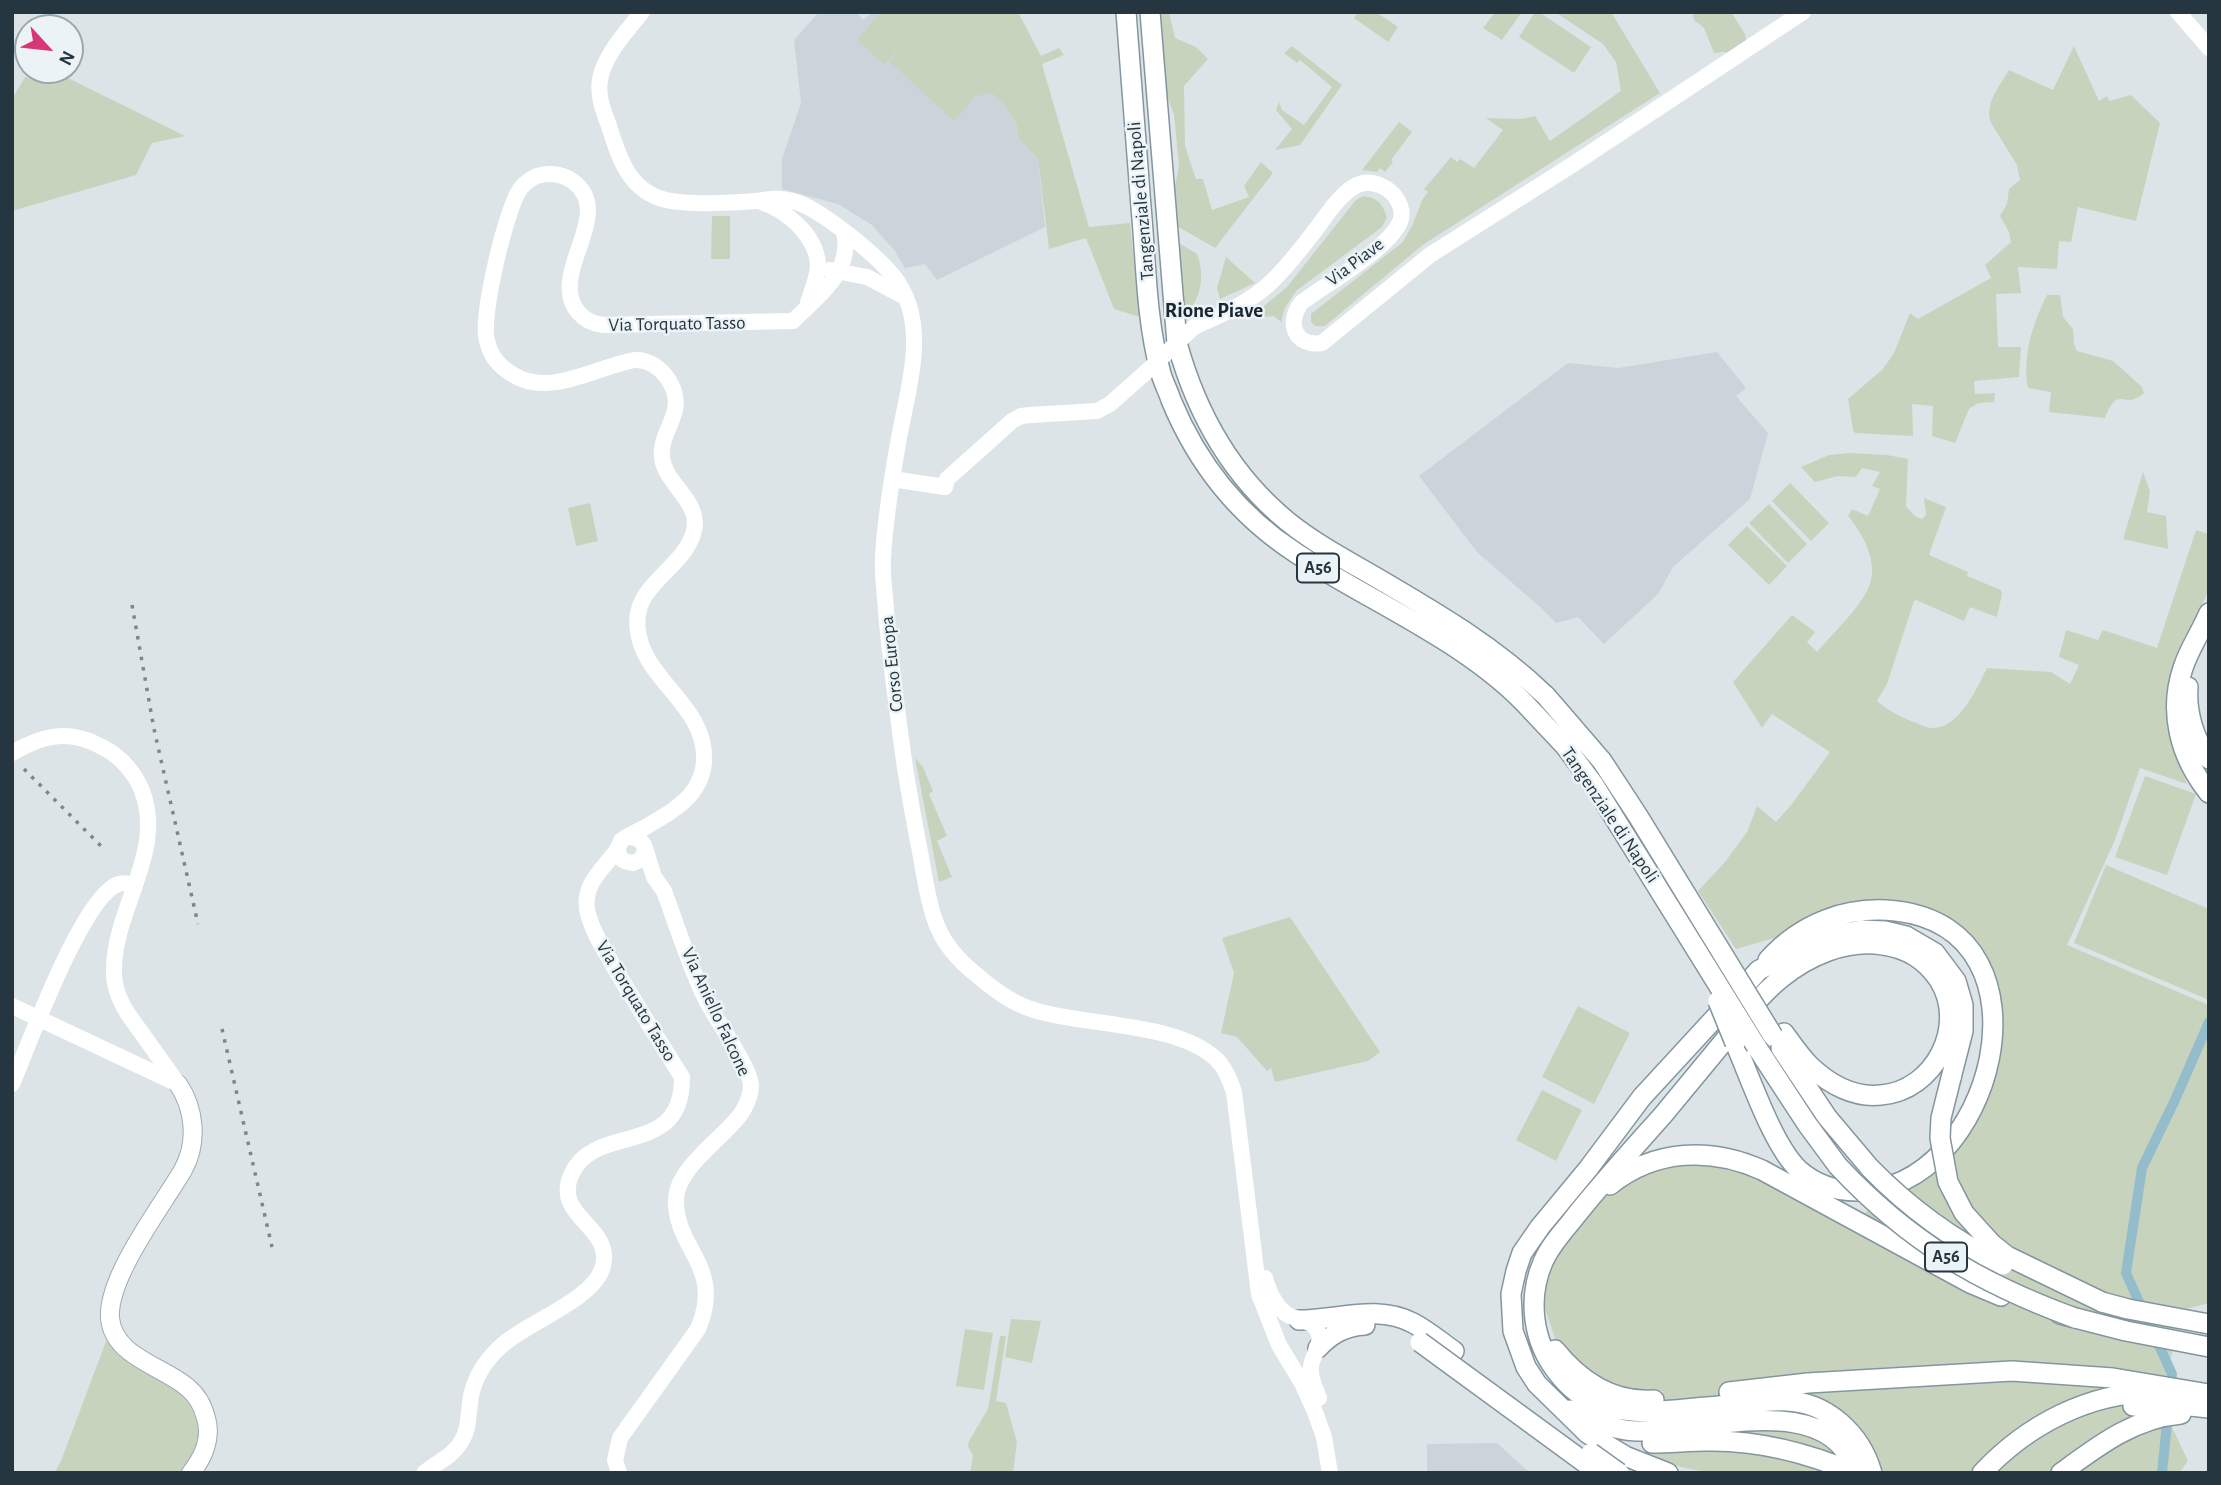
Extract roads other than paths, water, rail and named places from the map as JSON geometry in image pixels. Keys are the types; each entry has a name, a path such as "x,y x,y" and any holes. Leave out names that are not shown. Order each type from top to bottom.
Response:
{"highway":[{"name":"Tangenziale di Napoli","path":"1126,12 1149,301 1160,371 1180,421 1206,466 1243,511 1290,550 1444,641 1515,692 1565,746 1594,785 1693,942 1771,1038 1827,1117 1870,1168 1913,1208 1950,1235 2026,1276 2064,1291 2128,1309 2209,1324"},
{"name":"Tangenziale di Napoli","path":"1150,12 1177,343 1194,393 1212,431 1239,473 1287,521 1326,548 1471,635 1514,666 1546,696 1602,761 1715,939 1773,1014 1771,1038 1807,1124 1839,1166 1880,1208 1930,1248 2011,1293 2074,1318 2209,1347"},
{"path":"2207,618 2189,678 2188,705 2192,726 2209,759"},
{"path":"2207,618 2187,657 2179,682 2177,722 2185,755 2209,793"},
{"path":"2192,726 2209,751"},
{"path":"2185,755 2209,785"},
{"path":"1668,1473 1625,1456 1587,1433 1537,1384 1526,1367 1513,1331 1511,1294 1522,1252 1642,1097 1759,970 1782,943 1824,919 1849,913 1884,910 1908,913 1940,925 1961,941 1978,961 1985,975 1993,1017 1991,1052 1982,1087 1953,1138 1930,1162 1910,1177 1886,1187 1868,1191 1841,1190 1825,1186 1792,1163 1785,1153 1735,1043 1693,942"},
{"path":"1759,970 1814,942 1850,931 1885,931 1906,936 1926,946 1949,970 1956,981 1964,1005 1963,1031 1941,1118 1940,1138 1948,1182 1964,1213 1997,1249 2102,1302"},
{"path":"1771,1038 1839,1087 1869,1095 1890,1094 1920,1079 1936,1062 1949,1029 1949,1006 1942,985 1930,967 1912,954 1877,944 1838,948 1810,959 1781,978 1747,1012 1692,1081 1580,1210 1543,1262 1538,1275 1534,1304 1535,1321 1541,1347 1554,1369 1586,1398 1606,1408 1629,1412 1706,1440 1768,1446 1822,1460 1856,1473"},
{"path":"1580,1210 1615,1181 1659,1159 1681,1155 1707,1155 1748,1163 1970,1283 2018,1303 2074,1318"},
{"path":"1318,1348 1335,1325 1376,1313 1398,1317 1415,1324 1619,1473"},
{"path":"1299,1320 1335,1325 1374,1325 1396,1329 1409,1335 1599,1473"},
{"path":"1556,1403 1612,1427 1630,1431 1653,1422 1808,1383 1979,1371 2079,1375 2150,1383 2202,1394"},
{"path":"1982,1473 2022,1437 2070,1410 2105,1398 2136,1393 2202,1394"},
{"path":"1653,1422 1773,1401 1797,1402 1830,1415 1847,1429 1864,1452 1872,1473"},
{"path":"2000,1473 2039,1440 2094,1415 2119,1408 2155,1404 2209,1410"},
{"path":"2061,1473 2139,1423 2161,1416 2209,1410"},
{"path":"1653,1422 1794,1422 1814,1428 1833,1439 1850,1457 1856,1473"}],"main road":[{"name":"Corso Europa","path":"642,12 608,59 598,85 617,154 632,180 654,196 668,201 757,201 772,197 803,204 881,262 896,279 908,300 914,334 912,369 892,479 883,560 891,669 924,878 935,922 961,962 1007,998 1049,1014 1161,1033 1191,1043 1219,1061 1234,1092 1254,1239"},
{"name":"Via Piave","path":"892,479 945,487 947,479 1021,416 1097,411 1110,404 1194,327 1242,304 1268,286 1350,190 1365,183 1376,183 1391,193 1400,204 1402,217 1395,230 1368,255 1301,303 1295,311 1293,326 1298,336 1314,344 1322,343 1430,255 1803,12"},
{"path":"2178,12 2209,48"},
{"name":"Via Torquato Tasso","path":"424,1473 454,1452 462,1441 467,1430 471,1396 484,1363 503,1344 587,1291 600,1275 604,1257 600,1239 576,1214 569,1202 568,1188 573,1170 585,1156 593,1152 658,1129 673,1114 682,1096 682,1077 597,937 586,905 587,893 594,876 633,850 657,820 687,800 698,784 704,766 702,734 643,650 636,619 646,594 684,550 695,530 691,506 668,475 663,460 662,448 675,412 676,399 669,380 661,371 652,364 637,360 550,383 519,379 495,361 486,340 484,324 510,212 518,191 533,177 543,174 562,176 574,182 581,190 589,211 569,286 570,296 577,311 596,325 793,321 840,272"},
{"path":"757,201 782,211 801,229 812,244 818,264 822,268 867,277 895,290 908,300"},
{"path":"812,244 825,235 844,232 845,256 840,272"},
{"path":"806,307 818,264"},
{"path":"12,752 44,737 76,737 97,744 125,764 142,790 148,816 148,838 116,945 113,970 121,1003 185,1095 190,1109 191,1153 117,1283 110,1305 110,1319 113,1331 123,1345 185,1385 200,1403 207,1419 208,1436 204,1450 191,1473"},
{"name":"Via Aniello Falcone","path":"619,1473 615,1460 620,1438 643,1402 698,1329 703,1316 706,1279 680,1222 676,1197 679,1186 698,1158 741,1114 748,1103 751,1085 745,1068 703,994 664,891 633,850"},
{"path":"12,1084 73,943 90,913 115,886 125,883 135,886"},
{"path":"12,1006 178,1084"},
{"path":"106,1049 121,1054 132,1053 142,1046 145,1038"},
{"path":"1254,1239 1272,1298 1288,1315 1309,1322 1317,1329 1320,1341 1311,1366 1311,1374 1330,1426 1337,1452 1338,1473"},
{"path":"1254,1239 1259,1294 1279,1345 1302,1383 1320,1424 1329,1457 1330,1473"},
{"path":"1289,1359 1307,1357 1318,1348"}],"waterway":[{"path":"2170,1390 2172,1374 2126,1273 2142,1168 2209,1022"},
{"path":"2162,1473 2168,1413"}],"railway":[{"path":"132,605 154,729 198,924"},
{"path":"24,769 101,846"},
{"path":"222,1029 272,1247"}],"district":[{"name":"Rione Piave","path":"1214,311"}]}
